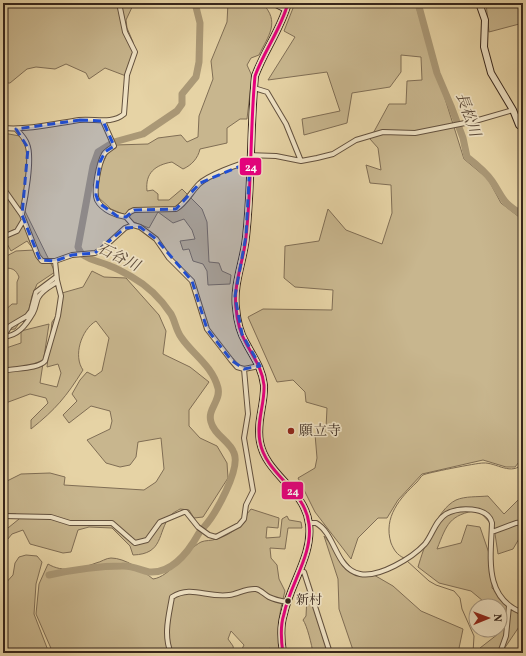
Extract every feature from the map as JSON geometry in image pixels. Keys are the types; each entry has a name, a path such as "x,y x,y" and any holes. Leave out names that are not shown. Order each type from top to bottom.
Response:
{"main road":[{"path":"274,3 287,6 259,64 255,76 246,236 237,285 236,308 239,325 245,343 260,366 264,384 259,422 261,446 272,467 298,497 306,512 309,523 309,539 283,616 283,653"},
{"path":"479,3 485,20 486,58 495,81 513,110 519,125 523,128"}],"street":[{"path":"3,128 16,129 38,127 80,120 103,121 120,118 124,114 127,75 135,52 125,32 119,3"},
{"path":"254,88 268,92 286,124 301,161"},
{"path":"250,155 276,156 301,161 333,154 356,140 383,132 393,130 406,134 475,121 513,110"},
{"path":"103,121 114,146 105,152 100,162 96,195 99,203 117,216 126,217 133,225 140,227 156,239 169,258 187,275 194,287 207,330 237,367 244,369 260,366"},
{"path":"16,129 24,138 28,148 28,175 22,215 23,221 34,243 40,260 48,262 55,261 64,257 87,254 102,249 121,230 133,225"},
{"path":"126,217 134,210 176,209 182,206 200,183 220,173 250,162"},
{"path":"3,188 22,215"},
{"path":"3,237 17,231 23,221"},
{"path":"3,371 28,366 37,366 45,361 58,316 61,296 55,261"},
{"path":"3,337 10,326 27,316 31,311 36,292 57,279"},
{"path":"3,337 12,337 19,332 33,312 42,292 57,279"},
{"path":"3,516 51,517 70,522 112,523 135,543 148,540 160,522 184,512 186,512 205,532 216,537 239,525 244,519 246,505 253,491 244,438 248,414 244,369"},
{"path":"309,523 316,523 321,526 331,539 340,558 349,569 365,575 376,574 405,559 425,544 442,519 455,511 464,509 481,512 491,520 491,573 496,588 509,606 523,614"},
{"path":"492,532 523,522"},
{"path":"299,571 304,572 330,653"},
{"path":"171,653 168,642 168,611 172,596 177,593 189,590 217,596 230,595 248,589 258,589 269,597 287,602"},
{"path":"500,653 506,636 509,606"}],"highlighted area":[{"path":"80,120 103,121 114,146 105,152 100,162 96,195 99,203 117,216 126,217 134,210 176,209 200,183 250,162 246,236 235,296 242,334 260,366 244,369 231,360 207,329 192,281 156,239 140,227 125,228 95,253 72,255 55,261 40,260 22,215 28,148 16,129"}],"shaded area":[{"path":"3,3 134,3 126,20 127,28 133,42 133,51 126,76 105,68 89,79 86,73 66,64 55,69 36,67 27,69 10,83 3,83"},
{"path":"228,3 262,3 271,16 271,29 266,42 259,55 251,58 247,65 252,76 247,119 240,119 227,128 227,143 200,149 194,161 183,169 172,162 156,168 152,171 147,185 147,191 153,190 158,194 158,200 169,200 182,189 202,209 207,222 209,262 219,263 222,271 231,275 230,284 208,285 207,271 203,264 193,261 189,249 183,250 180,241 195,239 192,230 184,219 173,223 158,212 149,228 131,221 128,216 111,209 98,197 97,190 101,167 109,150 115,145 148,144 158,138 181,135 187,142 198,137 199,116 213,79 211,61 227,22"},
{"path":"295,3 415,3 464,159 488,179 501,203 523,220 523,457 515,467 506,467 483,460 422,474 398,500 387,518 378,518 358,538 351,559 315,512 298,478 315,468 317,458 315,434 326,428 327,408 306,402 305,392 293,380 277,382 248,317 263,309 332,310 333,290 295,287 284,278 285,246 319,241 328,209 346,230 382,244 392,213 391,185 370,183 366,165 381,170 378,148 370,139 389,104 406,104 407,81 422,80 421,57 401,55 401,72 390,87 352,93 347,123 304,135 302,119 340,111 327,72 268,80 295,37 284,31"},
{"path":"486,3 523,3 523,23 489,32"},
{"path":"3,133 20,136 26,146 29,158 22,205 55,272 37,284 29,309 15,329 3,330 3,312 12,304 17,304 17,282 19,277 14,270 5,268 3,265 3,258 16,251 34,250 27,241 11,251 5,240 3,240 3,155 5,152 3,151"},
{"path":"92,271 104,277 126,278 159,315 166,331 163,354 190,367 209,382 189,410 189,426 200,438 217,446 227,463 228,478 203,517 194,518 189,510 180,509 175,512 166,523 155,547 143,554 133,555 130,546 112,528 89,527 78,530 71,552 63,553 30,544 23,530 12,534 3,545 3,532 19,519 16,514 3,513 3,483 21,474 50,473 65,477 64,485 144,490 156,482 164,469 161,438 138,442 136,457 130,465 120,467 106,463 87,440 110,429 112,421 110,411 91,406 69,423 63,415 77,401 72,394 80,380 87,372 95,376 102,371 109,338 96,321 86,330 80,344 79,358 83,370 66,395 54,409 31,429 31,420 48,403 46,398 30,394 3,404 3,349 21,343 21,331 49,324 40,383 57,387 61,373 58,364 47,367 52,322 57,315 62,293 83,287"},
{"path":"523,495 523,532 513,549 498,554 494,527 478,510 461,515 450,522 437,549 461,543 467,525 480,527 493,565 492,588 502,598 479,598 471,591 439,583 418,567 427,540 437,520 442,512 456,500 467,497 488,496 504,514"},
{"path":"251,509 279,518 278,528 267,527 266,538 280,537 282,519 287,516 289,520 301,522 302,528 288,528 285,549 270,548 271,558 277,565 279,579 285,591 279,622 279,645 281,653 275,653 270,648 262,653 240,653 244,645 231,631 228,639 233,646 234,653 53,653 36,614 39,584 48,564 54,567 72,569 84,567 109,558 116,559 133,565 153,579 166,573 190,550 201,542 220,538 235,530 245,522 247,514"},
{"path":"324,536 354,571 374,575 393,586 421,611 463,629 458,653 354,653 339,609 338,579"},
{"path":"26,555 37,556 42,562 36,584 34,614 49,653 3,653 3,586 13,575 15,563 19,557"},
{"path":"310,594 330,653 313,653 308,631 303,620 306,616 307,596"},
{"path":"508,604 523,616 523,621 504,649 505,653 483,653 480,648 493,638 508,638"}],"waterway":[{"name":"石谷川","path":"195,3 200,23 199,62 196,77 182,94 182,104 177,111 143,134 114,142 98,152 93,166 78,247 80,252 84,255 124,273 143,284 154,293 171,314 181,337 207,366 215,380 218,388 218,397 211,413 211,422 215,431 232,449 235,460 234,470 226,492 204,527"},
{"name":"長松川","path":"418,3 437,73 463,138 467,157 492,181 507,204 523,215"},
{"path":"404,558 393,548 389,534 389,525 391,516 399,501 422,476 442,470 479,463 488,463 509,469 519,467 523,463"},
{"name":"石谷川","path":"49,575 67,571 113,566 129,566 149,572 158,572 166,569 179,560 185,554 199,533"},
{"path":"406,560 429,581 454,591 460,598 462,609 474,636 473,653"}],"transit line":[{"name":"24","path":"283,653 281,633 282,623 287,603 308,547 309,524 306,512 300,501 270,464 264,454 260,442 259,427 264,392 263,379 257,363 240,331 235,299 237,281 245,246 248,217 255,76 281,22 288,3"}],"place":[{"name":"願立寺","path":"291,431"},
{"name":"新村","path":"288,601"}]}
